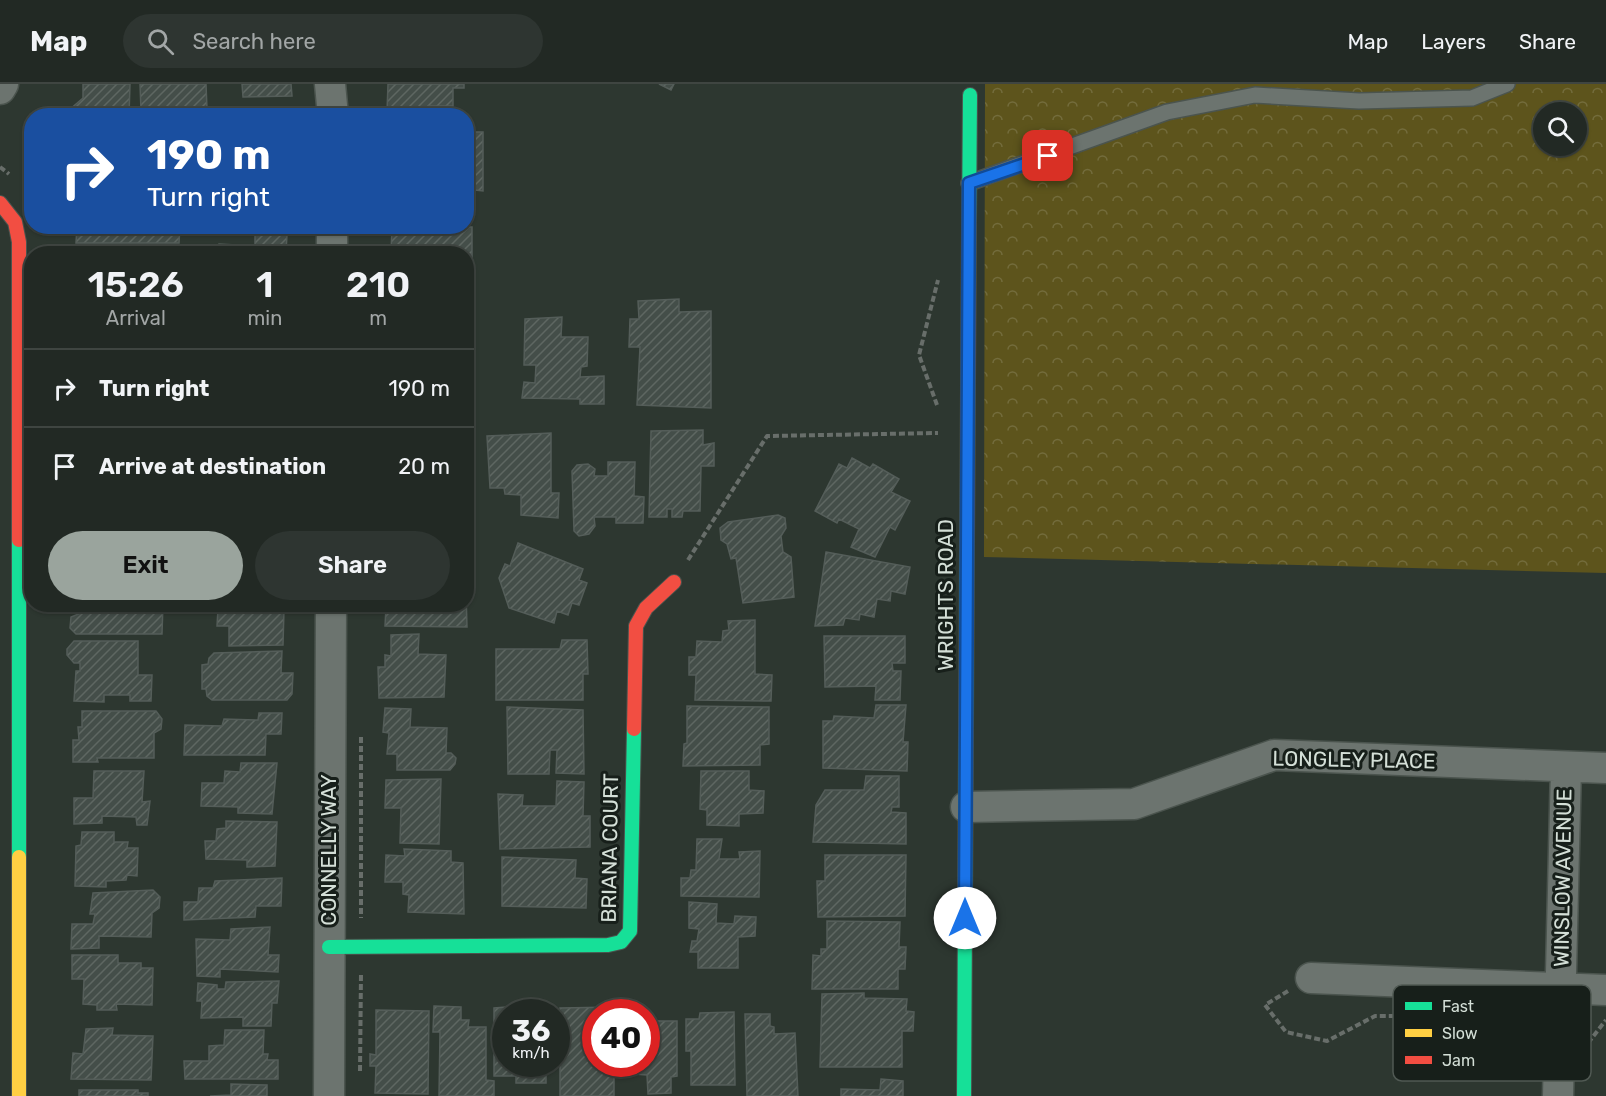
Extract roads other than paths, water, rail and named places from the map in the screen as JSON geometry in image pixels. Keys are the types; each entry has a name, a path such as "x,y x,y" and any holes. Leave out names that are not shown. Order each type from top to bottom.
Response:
{"street":[{"path":"0,89 3,84"},
{"path":"330,84 332,108"},
{"name":"WRIGHTS ROAD","path":"964,1096 970,95"},
{"path":"0,203 15,222 19,242 19,1096"},
{"name":"BRIANA COURT","path":"329,947 608,945 626,938 630,931 636,626 646,608 674,582"},
{"name":"CONNELLY WAY","path":"329,1096 331,612"},
{"name":"LONGLEY PLACE","path":"966,807 1134,804 1274,755 1606,768"},
{"name":"WINSLOW AVENUE","path":"1560,985 1566,767"},
{"path":"1311,978 1469,985"},
{"path":"1591,990 1606,990"},
{"name":"WINSLOW AVENUE","path":"1558,1081 1558,1096"}],"lane":[{"path":"969,183 1167,112 1255,95 1359,101 1472,98 1507,84"}]}
